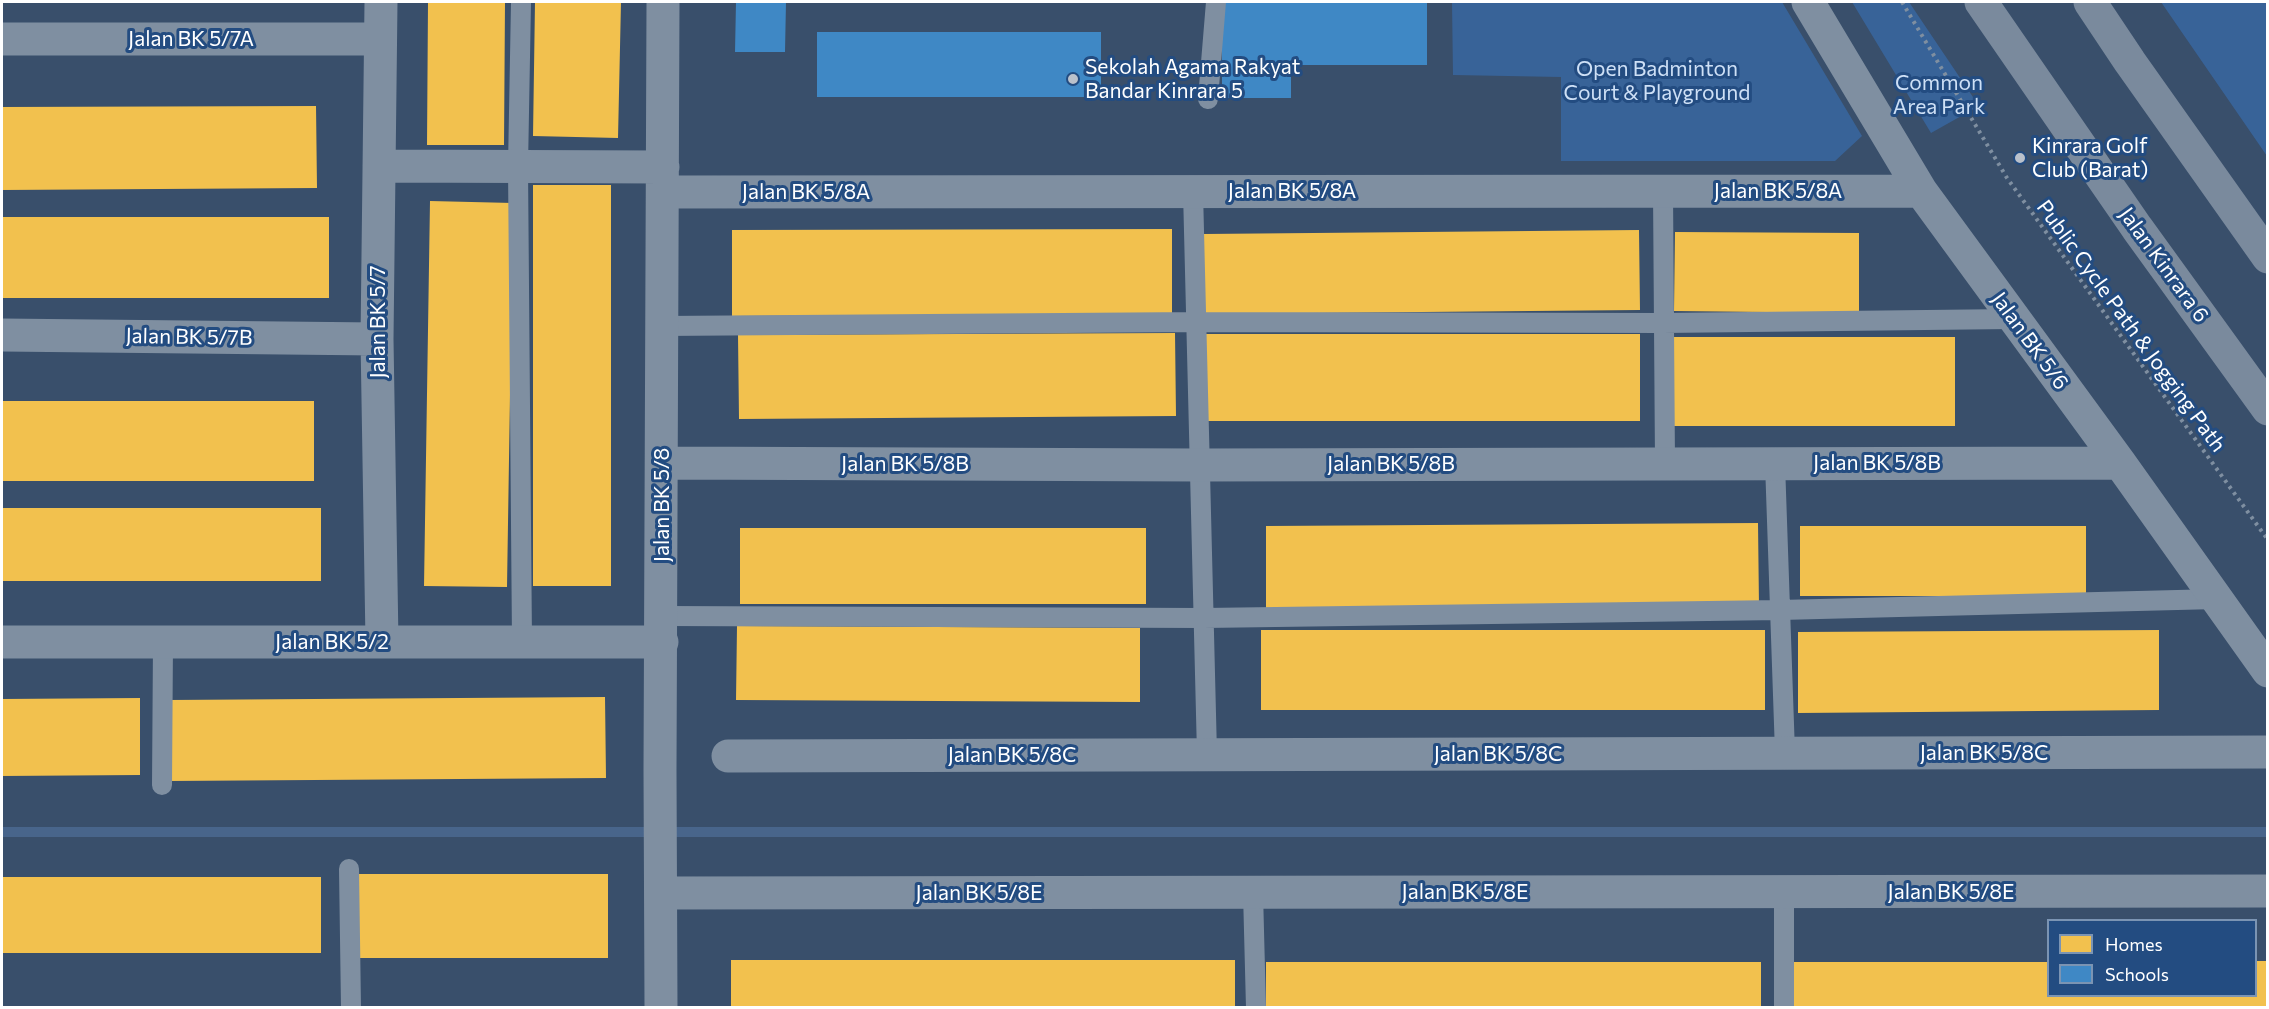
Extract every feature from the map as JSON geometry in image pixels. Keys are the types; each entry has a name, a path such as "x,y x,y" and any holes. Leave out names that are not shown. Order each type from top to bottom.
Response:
{"main road":[{"name":"Jalan Kinrara 6","path":"1981,2 2137,228 2268,409"},
{"path":"2090,2 2268,257"}],"street":[{"name":"Jalan BK 5/7","path":"381,2 377,339 382,642"},
{"name":"Jalan BK 5/8","path":"661,1008 663,2"},
{"name":"Jalan BK 5/6","path":"1808,2 1922,191 2268,671"},
{"name":"Jalan BK 5/7A","path":"2,39 380,39"},
{"name":"Jalan BK 5/8A","path":"379,166 518,167 663,180 1193,191 1922,191"},
{"name":"Jalan BK 5/7B","path":"2,335 377,339"},
{"name":"Jalan BK 5/8B","path":"662,463 1200,465 2120,463"},
{"name":"Jalan BK 5/2","path":"2,642 522,642 662,629"},
{"name":"Jalan BK 5/8C","path":"728,756 2268,752"},
{"name":"Jalan BK 5/8E","path":"662,893 2268,891"}],"lane":[{"path":"521,2 518,167 522,642"},
{"path":"1208,99 1216,2"},
{"path":"1193,191 1207,754"},
{"path":"1663,191 1665,463"},
{"path":"662,326 1196,322 1664,323 2013,318"},
{"path":"1775,463 1785,753"},
{"path":"662,629 1780,610 2217,599"},
{"path":"162,785 163,642"},
{"path":"349,869 351,1008"},
{"path":"1253,892 1256,1008"},
{"path":"1784,892 1784,1008"}],"path":[{"name":"Public Cycle Path & Jogging Path","path":"1902,2 2007,178 2268,540"}],"green space":[{"name":"Open Badminton Court & Playground","path":"1452,2 1782,2 1862,136 1835,161 1561,161 1561,77 1453,75"},
{"name":"Common Area Park","path":"1852,2 1909,2 1979,106 1931,133"},
{"path":"2161,2 2267,2 2267,156"}],"building: Homes":[{"path":"428,2 505,2 504,145 427,145"},
{"path":"535,2 621,2 618,138 533,136"},
{"path":"316,106 317,188 2,190 2,107"},
{"path":"533,185 611,185 611,586 533,586"},
{"path":"430,201 513,203 507,587 424,586"},
{"path":"2,217 329,217 329,298 2,298"},
{"path":"1172,229 1172,314 732,316 732,230"},
{"path":"1639,230 1640,310 1204,314 1204,234"},
{"path":"1675,232 1859,233 1859,313 1674,311"},
{"path":"1175,333 1176,416 739,419 738,335"},
{"path":"1199,334 1640,334 1640,421 1199,421"},
{"path":"1669,337 1955,337 1955,426 1669,426"},
{"path":"2,401 314,401 314,481 2,481"},
{"path":"2,508 321,508 321,581 2,581"},
{"path":"1758,523 1759,607 1266,609 1266,526"},
{"path":"1800,526 2086,526 2086,596 1800,596"},
{"path":"740,528 1146,528 1146,604 740,604"},
{"path":"737,626 1140,628 1140,702 736,700"},
{"path":"1261,630 1765,630 1765,710 1261,710"},
{"path":"2159,630 2159,710 1798,713 1798,632"},
{"path":"605,697 606,778 169,781 168,700"},
{"path":"140,698 140,775 2,776 2,699"},
{"path":"359,874 608,874 608,958 359,958"},
{"path":"2,877 321,877 321,953 2,953"},
{"path":"731,960 1235,960 1235,1008 731,1008"},
{"path":"2257,961 2268,961 2268,1008 1790,1008 1790,962 2047,962 2047,997 2257,997"},
{"path":"1266,962 1761,962 1761,1008 1266,1008"}],"building: Schools":[{"path":"736,2 786,2 785,52 735,52"},
{"path":"1222,2 1427,2 1427,65 1291,65 1291,98 1222,98"},
{"path":"817,32 1101,32 1101,97 817,97"}],"waterway":[{"path":"2,832 2268,832"}],"place":[{"name":"Sekolah Agama Rakyat Bandar Kinrara 5","path":"1073,79"},
{"name":"Kinrara Golf Club (Barat)","path":"2020,158"}]}
